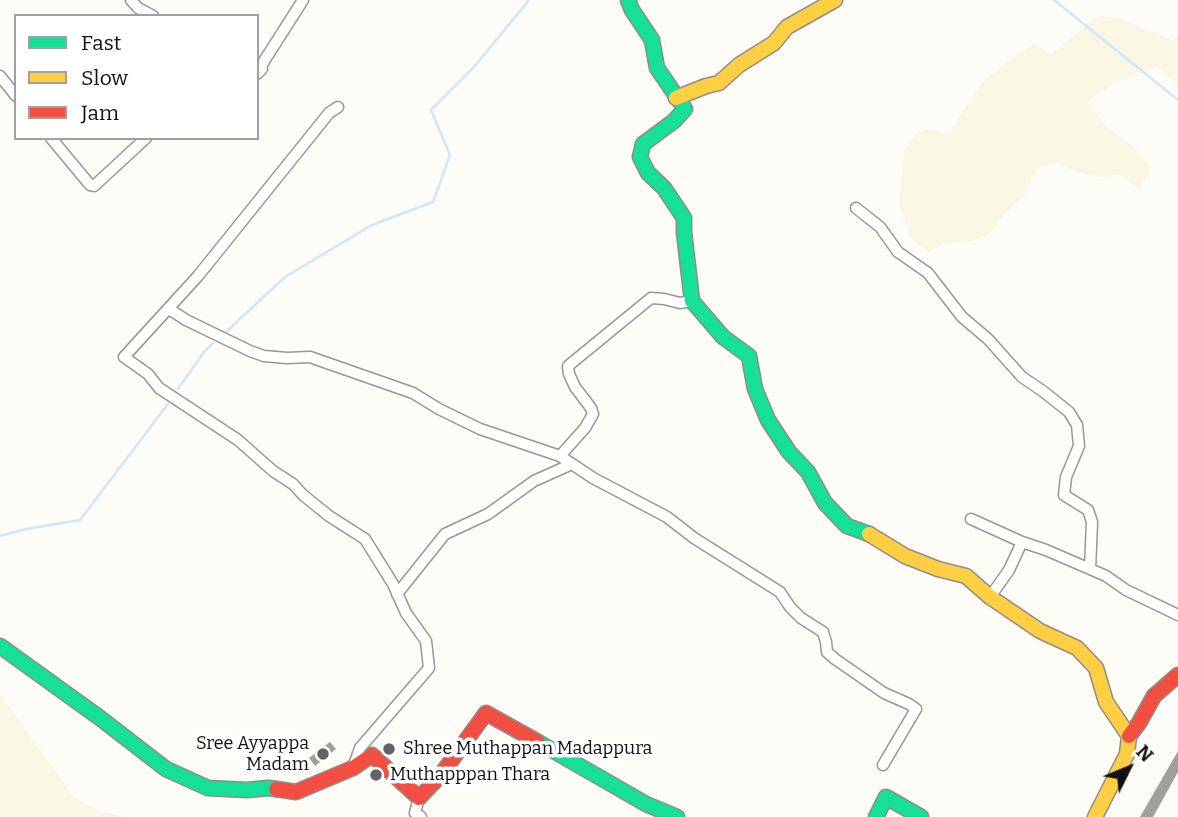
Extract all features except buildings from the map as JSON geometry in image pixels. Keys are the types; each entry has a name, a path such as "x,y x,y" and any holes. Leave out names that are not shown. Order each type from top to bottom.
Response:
{"street":[{"path":"131,0 149,14"},
{"path":"259,69 303,0"},
{"path":"628,0 652,40 657,68 685,109 674,121 643,144 640,157 684,218 692,301 723,337 750,356 755,389 768,420 789,452 808,472 825,503 846,526 873,536 905,556 938,569 967,576 990,597 1040,631 1077,648 1096,668 1107,702 1129,736"},
{"path":"677,98 719,83 739,65 774,43 787,27 835,0"},
{"path":"0,76 14,94"},
{"path":"338,107 330,113 198,276 124,357 148,374 159,388 238,440 329,516 365,539 406,612 426,641 429,668 360,748 353,768"},
{"path":"53,140 90,185 94,186 144,140"},
{"path":"856,208 880,227 898,252 928,273 962,317 988,339 1022,377 1069,412 1077,425 1079,446 1066,477 1064,495 1088,510 1092,522 1090,569"},
{"path":"560,456 585,428 593,414 592,408 575,387 568,366 651,298 680,303 692,301"},
{"path":"169,309 186,320 264,356 310,356 413,393 480,429 560,456 593,478 667,517 694,538 780,592 800,618 822,632 827,652 835,659 884,693 916,709 883,765"},
{"path":"397,594 445,534 488,514 534,481 572,464"},
{"path":"971,519 1106,576 1126,590 1178,615"},
{"path":"990,597 1009,570 1021,542"},
{"path":"0,646 166,769 208,788 268,788 296,792 353,768 372,755 419,798"},
{"path":"1095,817 1127,754 1129,736 1154,696 1178,675"},
{"path":"421,817 415,813 419,798 440,776 486,713 646,804 677,817"},
{"path":"876,817 886,797 921,817"}],"shaded area":[{"path":"1102,16 1119,18 1172,40 1178,36 1178,87 1157,67 1115,82 1088,101 1105,125 1133,146 1151,167 1140,189 1120,175 1087,175 1055,163 1036,169 1023,197 1000,218 990,234 973,241 947,243 928,252 910,238 899,204 904,150 916,133 930,129 949,134 981,83 1019,53 1035,44 1051,54 1090,22"},
{"path":"0,693 74,798 100,811 126,817 0,817"}],"waterway":[{"path":"227,331 285,277 372,225 433,202 450,155 431,110 474,67 529,0"},
{"path":"1054,0 1178,100"},
{"path":"178,389 213,343"},
{"path":"0,536 80,520 168,404"}],"traffic: fast":[{"path":"628,0 652,40 657,68 685,109 674,121 643,144 640,157 648,173 664,188 684,218 692,301 723,337 749,356 755,389 768,420 789,452 808,472 825,503 847,526 869,534"},
{"path":"0,646 166,769 208,788 276,789"},
{"path":"538,742 646,804 677,817"},
{"path":"876,817 886,797 921,817"}],"traffic: slow":[{"path":"676,98 719,83 739,65 774,43 787,27 835,0"},
{"path":"869,534 905,556 966,576 990,597 1040,631 1077,648 1096,668 1106,702 1129,736 1127,754 1095,817"}],"traffic: jam":[{"path":"1129,736 1154,696 1178,675"},
{"path":"276,789 296,792 353,768 372,755 419,798 440,776 486,713 538,742"}],"place":[{"name":"Shree Muthappan Madappura","path":"389,749"},
{"name":"Sree Ayyappa Madam","path":"323,754"},
{"name":"Muthapppan Thara","path":"376,775"}]}
